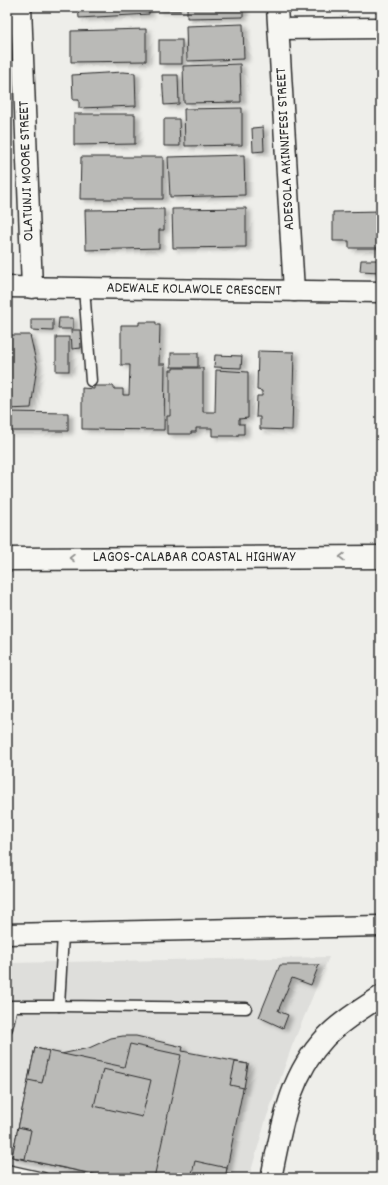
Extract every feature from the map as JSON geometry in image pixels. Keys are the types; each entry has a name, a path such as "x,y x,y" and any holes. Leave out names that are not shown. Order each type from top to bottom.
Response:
{"highway":[{"name":"LAGOS-CALABAR COASTAL HIGHWAY","path":"7,559 381,557"}],"street":[{"name":"OLATUNJI MOORE STREET","path":"21,7 32,288"},
{"name":"ADESOLA AKINNIFESI STREET","path":"277,7 294,291"},
{"path":"279,29 381,28"},
{"name":"ADEWALE KOLAWOLE CRESCENT","path":"7,287 381,292"},
{"path":"7,934 381,926"},
{"path":"270,1178 288,1101 296,1080 309,1058 325,1038 346,1019 381,996"}],"lane":[{"path":"84,288 91,380"},
{"path":"59,1006 63,934"},
{"path":"7,1028 12,1006 246,1008"},
{"path":"7,1170 43,1178"}],"shaded area":[{"path":"329,957 292,1046 266,1119 249,1178 7,1178 7,963"}],"building":[{"path":"78,7 149,7 149,14 79,18"},
{"path":"157,7 180,7 180,10 157,10"},
{"path":"187,7 243,7 243,17 187,18"},
{"path":"243,24 244,59 187,61 186,26"},
{"path":"146,29 146,61 71,62 71,31"},
{"path":"159,40 182,40 182,64 159,64"},
{"path":"240,64 241,102 184,103 183,66"},
{"path":"123,72 135,73 136,106 79,108 79,100 73,100 72,75"},
{"path":"162,75 178,75 179,104 164,105"},
{"path":"242,108 242,145 185,146 184,109"},
{"path":"74,114 135,114 135,144 74,145"},
{"path":"164,119 179,119 180,146 164,146"},
{"path":"263,127 264,151 253,152 252,128"},
{"path":"244,155 245,195 170,197 168,157"},
{"path":"81,157 163,157 163,199 80,199"},
{"path":"246,208 246,247 173,248 172,209"},
{"path":"164,209 164,230 159,230 159,248 86,250 85,210"},
{"path":"381,211 381,248 349,248 349,241 333,241 333,212"},
{"path":"361,260 381,260 381,272 360,271"},
{"path":"59,318 73,318 73,329 58,329"},
{"path":"31,319 53,319 53,331 31,330"},
{"path":"139,322 156,322 156,325 160,325 159,364 165,364 164,430 82,429 82,388 94,389 94,386 114,386 114,389 123,389 123,395 129,395 130,365 121,365 121,325 139,325"},
{"path":"71,330 80,330 81,348 72,349"},
{"path":"7,335 30,335 37,366 31,408 7,409"},
{"path":"56,337 69,337 69,371 56,371"},
{"path":"258,351 294,352 292,430 260,429 260,417 256,417 257,396 262,396 262,391 257,390"},
{"path":"171,353 198,353 198,367 171,367"},
{"path":"215,355 242,356 241,368 214,367"},
{"path":"173,368 203,368 203,412 215,412 216,370 248,372 248,418 239,419 239,424 244,424 244,434 238,434 238,436 212,436 212,428 196,428 196,432 191,432 191,434 167,434 167,416 170,416 170,370 173,370"},
{"path":"7,412 68,413 68,431 7,431"},
{"path":"280,965 319,965 311,985 292,978 278,1011 288,1015 283,1028 259,1017"},
{"path":"136,1036 183,1047 182,1051 248,1064 225,1178 112,1178 12,1157 35,1048 61,1054 89,1048 111,1038"},
{"path":"130,1044 181,1055 154,1178 112,1178 12,1157 35,1048 124,1067"},
{"path":"35,1048 49,1051 42,1083 28,1080"},
{"path":"235,1062 248,1064 244,1088 230,1085"},
{"path":"103,1069 151,1080 142,1117 94,1106"},
{"path":"18,1127 31,1130 25,1159 12,1157"},
{"path":"195,1161 227,1168 225,1178 191,1178"}]}
